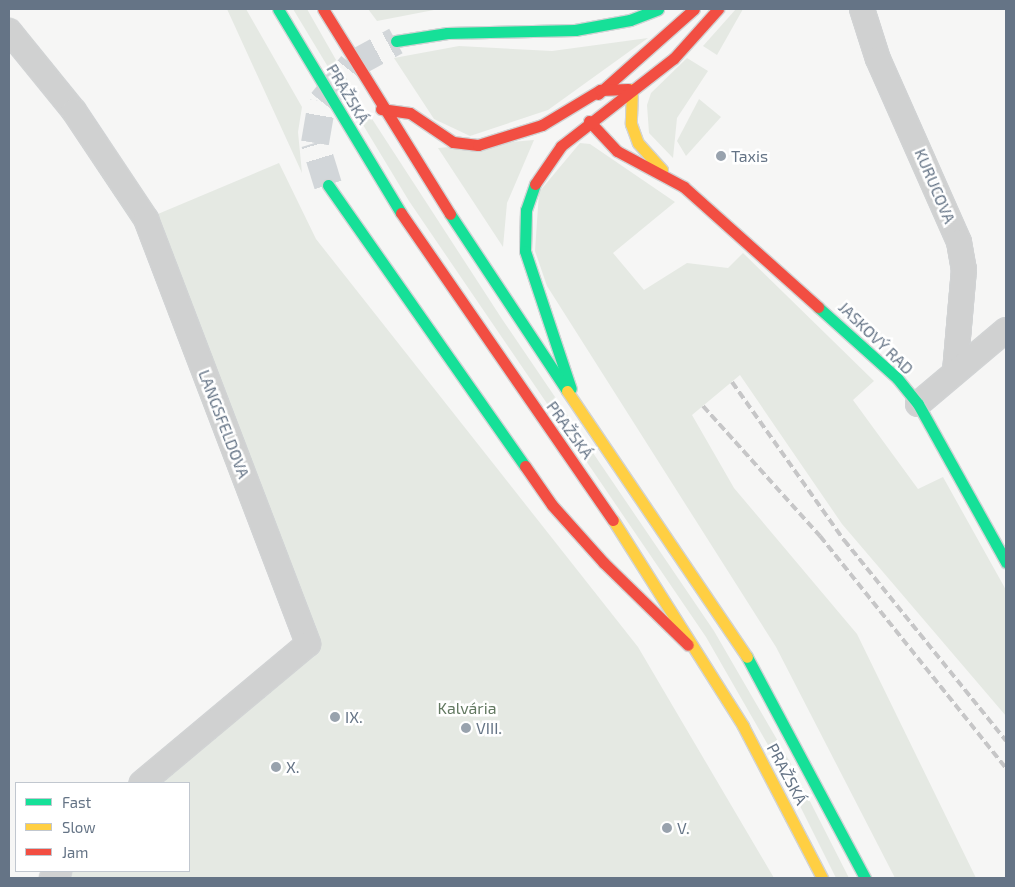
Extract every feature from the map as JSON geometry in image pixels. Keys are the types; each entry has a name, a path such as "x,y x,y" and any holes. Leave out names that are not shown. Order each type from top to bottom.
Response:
{"street":[{"name":"PRAŽSKÁ","path":"278,9 397,207 612,518 702,658 822,878"},
{"name":"PRAŽSKÁ","path":"323,9 381,109 480,265 574,398 736,638 808,764 865,878"},
{"path":"396,41 447,33 575,30 630,20 658,9"},
{"path":"381,109 410,113 453,142 478,145 542,125 600,90 694,9"},
{"path":"574,398 529,266 525,219 544,165 589,121 693,41 718,9"},
{"name":"KURUCOVA","path":"862,9 878,59 959,242 964,268 955,372"},
{"name":"LANGSFELDOVA","path":"9,31 74,111 146,219 308,644 143,782"},
{"path":"600,90 632,89"},
{"name":"JASKOVÝ RAD","path":"632,89 629,113 638,143 672,180 808,295 897,378 918,404 1006,562"},
{"path":"589,121 600,90"},
{"name":"JASKOVÝ RAD","path":"589,121 617,151 672,180"},
{"path":"328,185 552,505 604,563 702,658"},
{"path":"918,404 1006,330"}],"green space":[{"path":"227,9 246,9 302,107 298,132 302,173"},
{"path":"293,9 307,9 352,88 502,319 714,631 790,762 849,878 836,878 780,766 706,637 409,201"},
{"path":"368,9 439,9 377,21"},
{"path":"736,9 743,9 717,55 703,46"},
{"path":"648,38 548,110 470,136 434,119 394,58 459,46 552,51"},
{"path":"687,58 708,71 677,118 673,158 649,133 647,105 651,93"},
{"path":"699,99 721,117 686,156 677,141"},
{"path":"534,140 507,203 503,247 438,148"},
{"path":"580,143 590,144 675,202 613,253 644,290 687,263 728,268 743,253 874,381 853,400 918,489 943,477 1006,590 1006,716 842,524 740,375 692,415 734,488 857,634 976,878 895,878 776,647 547,286 535,251 539,192"},
{"name":"Kalvária","path":"279,163 316,239 638,647 774,878 52,878 58,872 190,872 190,782 143,782 308,644 146,219"}],"tunnel":[{"path":"328,185 315,143 322,102 352,65 396,41"}],"railway":[{"path":"732,382 844,540 1006,741"},
{"path":"703,406 820,536 1006,768"}],"traffic: fast":[{"path":"278,9 401,213"},
{"path":"396,41 447,33 575,30 630,20 658,9"},
{"path":"535,184 526,210 525,251 571,389"},
{"path":"328,185 525,466"},
{"path":"450,214 567,391"},
{"path":"818,307 897,378 918,404 1006,562"},
{"path":"747,657 865,878"}],"traffic: slow":[{"path":"632,89 631,124 638,143 662,170"},
{"path":"567,391 747,657"},
{"path":"613,520 743,726 822,878"}],"traffic: jam":[{"path":"323,9 450,214"},
{"path":"598,94 694,9"},
{"path":"535,184 561,146 674,58 718,9"},
{"path":"381,109 410,113 453,142 478,145 542,125 600,90 628,89"},
{"path":"589,121 617,151 684,187 818,307"},
{"path":"401,213 613,520"},
{"path":"525,466 552,505 604,563 688,645"}],"place":[{"name":"Taxis","path":"721,156"},
{"name":"IX.","path":"335,717"},
{"name":"VIII.","path":"466,728"},
{"name":"X.","path":"276,767"},
{"name":"V.","path":"667,828"}]}
